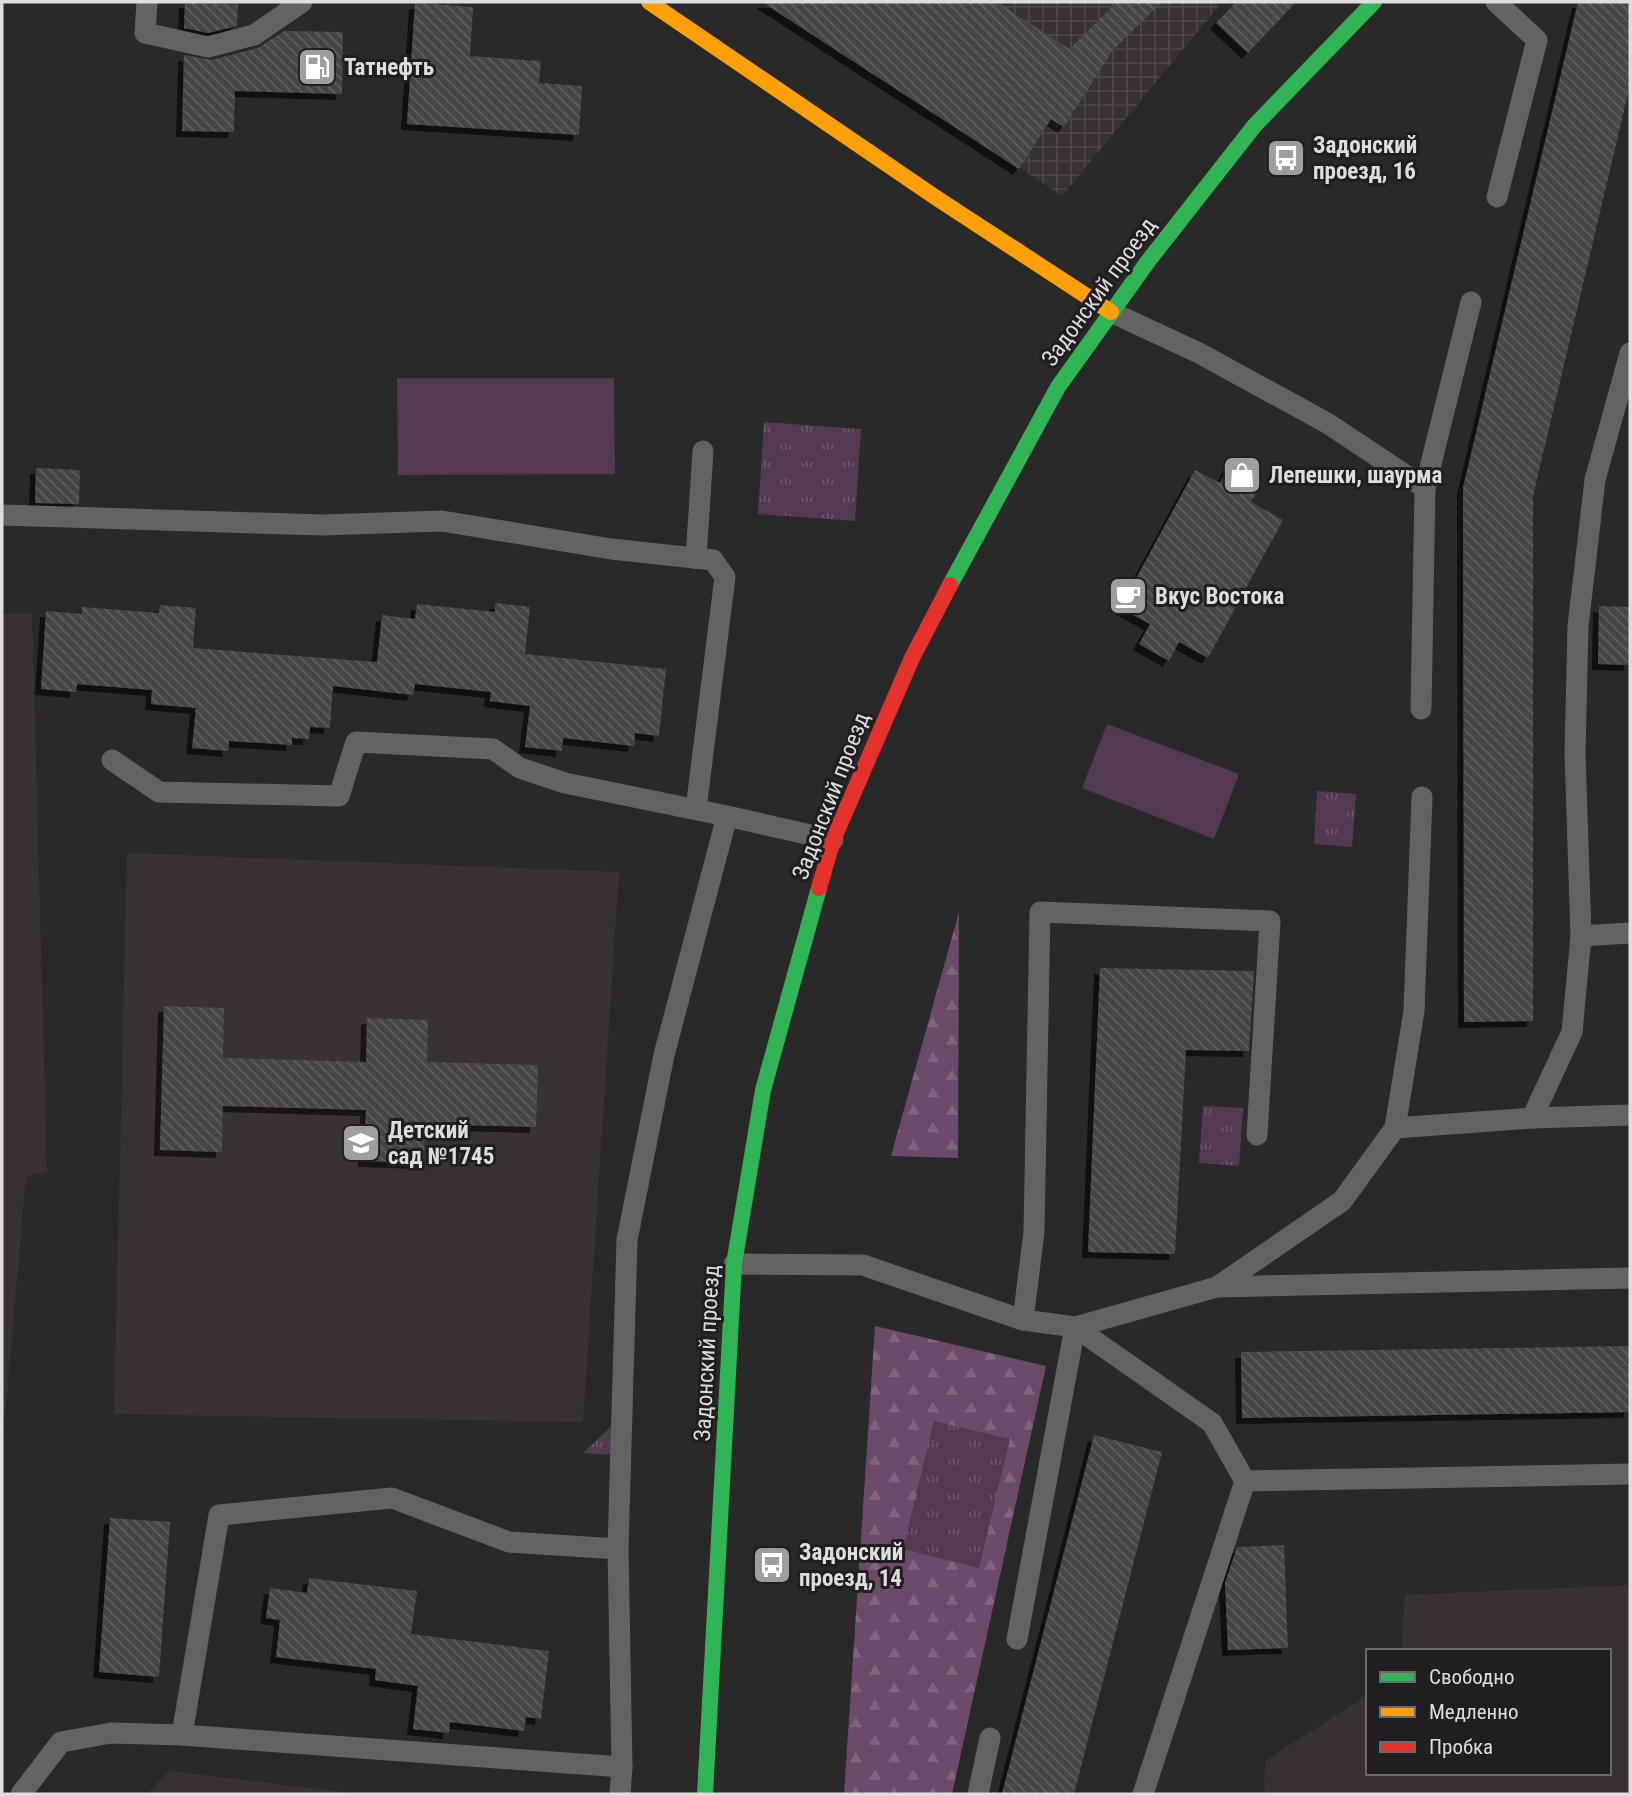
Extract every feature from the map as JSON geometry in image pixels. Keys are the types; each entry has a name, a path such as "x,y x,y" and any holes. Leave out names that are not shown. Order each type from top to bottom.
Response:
{"street":[{"path":"649,2 955,211 1111,312"},
{"name":"Задонский проезд","path":"705,1794 734,1264 764,1090 796,965 833,840 912,658 978,531 1058,387 1111,312 1255,125 1374,2"}],"lane":[{"path":"147,2 145,33 208,47 254,35 302,2"},
{"path":"1496,2 1537,40 1497,197"},
{"path":"1420,709 1425,488 1471,302"},
{"path":"1111,312 1199,353 1328,423 1425,488"},
{"path":"1532,1118 1573,1032 1581,936 1575,753 1578,626 1595,480 1630,353"},
{"path":"696,558 703,451"},
{"path":"2,514 322,525 442,521 611,549 713,560 725,577 696,809"},
{"path":"112,760 159,792 340,796 356,742 493,749 520,768 565,783 833,840"},
{"path":"1217,1287 1342,1201 1395,1128 1414,1011 1422,797"},
{"path":"620,1794 622,1767 618,1549 627,1240 664,1055 727,816"},
{"path":"1023,1320 1034,1232 1040,912 1270,921 1257,1135"},
{"path":"1581,936 1630,933"},
{"path":"1395,1128 1532,1118 1630,1115"},
{"path":"734,1264 863,1265 1023,1320 1075,1327 1217,1287 1630,1278"},
{"path":"1075,1327 1212,1423 1245,1481 1143,1794"},
{"path":"1017,1639 1075,1327"},
{"path":"1245,1481 1630,1474"},
{"path":"182,1735 219,1515 392,1497 509,1542 618,1549"},
{"path":"21,1794 61,1742 111,1733 182,1735 622,1767"},
{"path":"978,1794 990,1738"}],"shaded area":[{"path":"773,2 1222,2 1062,196"},
{"path":"2,614 32,614 47,1172 26,1177 2,1449"},
{"name":"Детский сад №1745","path":"127,853 619,872 583,1422 114,1414"},
{"path":"1630,1585 1630,1794 1264,1794 1265,1761 1366,1696 1366,1775 1611,1775 1611,1649 1401,1649 1405,1595"},
{"path":"169,1771 361,1794 147,1794"}],"green space":[{"path":"397,378 614,378 615,474 398,475"},
{"path":"764,422 861,429 855,521 758,514"},
{"path":"1107,724 1239,774 1214,839 1082,788"},
{"path":"1317,791 1356,794 1352,847 1314,844"},
{"path":"959,912 958,1158 891,1156"},
{"path":"1203,1106 1243,1108 1239,1166 1199,1163"},
{"path":"875,1326 1046,1366 952,1794 844,1794"},
{"path":"632,1407 628,1456 583,1453"},
{"path":"934,1421 1010,1439 979,1568 903,1549"}],"building":[{"path":"185,2 238,5 237,26 208,33 184,28"},
{"path":"762,2 997,2 1069,49 1117,2 1162,2 1112,51 1064,127 1051,119 1019,169"},
{"path":"1236,2 1296,2 1248,53 1216,23"},
{"path":"1578,2 1630,2 1630,85 1533,496 1533,1021 1464,1022 1463,488"},
{"path":"415,3 473,7 470,56 541,61 539,83 582,86 579,135 407,124"},
{"path":"284,31 343,32 342,94 235,91 234,132 182,131 184,55 211,60 258,48"},
{"path":"1229,465 1262,483 1251,502 1283,520 1208,658 1179,642 1169,661 1139,644 1150,624 1120,608 1195,470 1220,483"},
{"path":"36,468 80,470 79,504 35,503"},
{"path":"495,603 530,607 525,654 666,669 659,736 635,733 634,746 563,738 562,751 525,747 530,706 490,701 491,692 415,684 413,695 333,686 330,728 310,727 309,739 292,738 292,745 229,741 228,751 192,748 196,708 151,704 152,690 77,684 76,692 41,689 46,611 82,614 82,607 159,613 160,605 196,608 193,648 377,662 382,615 415,619 417,604 495,612"},
{"path":"1599,606 1630,607 1630,665 1598,664"},
{"path":"1100,968 1254,971 1249,1051 1186,1050 1175,1254 1088,1252"},
{"path":"164,1006 224,1008 223,1058 366,1062 367,1018 428,1020 427,1062 538,1065 536,1127 425,1124 424,1163 364,1161 366,1110 223,1106 222,1152 160,1150"},
{"path":"1630,1346 1630,1412 1242,1418 1241,1352"},
{"path":"1094,1435 1162,1452 1074,1794 1002,1794"},
{"path":"110,1518 170,1522 159,1677 99,1672"},
{"path":"1284,1545 1288,1648 1228,1650 1225,1583 1237,1547"},
{"path":"309,1578 417,1591 411,1634 549,1651 541,1719 526,1717 524,1731 450,1722 449,1733 413,1729 418,1686 375,1680 376,1669 276,1657 280,1620 266,1618 270,1588 307,1593"}],"traffic: fast":[{"path":"950,585 1058,387 1149,260 1255,125 1374,2"},
{"path":"705,1794 734,1264 763,1090 819,888"}],"traffic: slow":[{"path":"649,2 935,197 1111,312"}],"traffic: jam":[{"path":"819,888 833,840 912,658 950,585"}],"place":[{"name":"Татнефть","path":"317,67"},
{"name":"Задонский проезд, 16","path":"1286,158"},
{"name":"Лепешки, шаурма","path":"1242,475"},
{"name":"Вкус Востока","path":"1128,596"},
{"name":"Детский сад №1745","path":"361,1143"},
{"name":"Задонский проезд, 14","path":"772,1565"}]}
